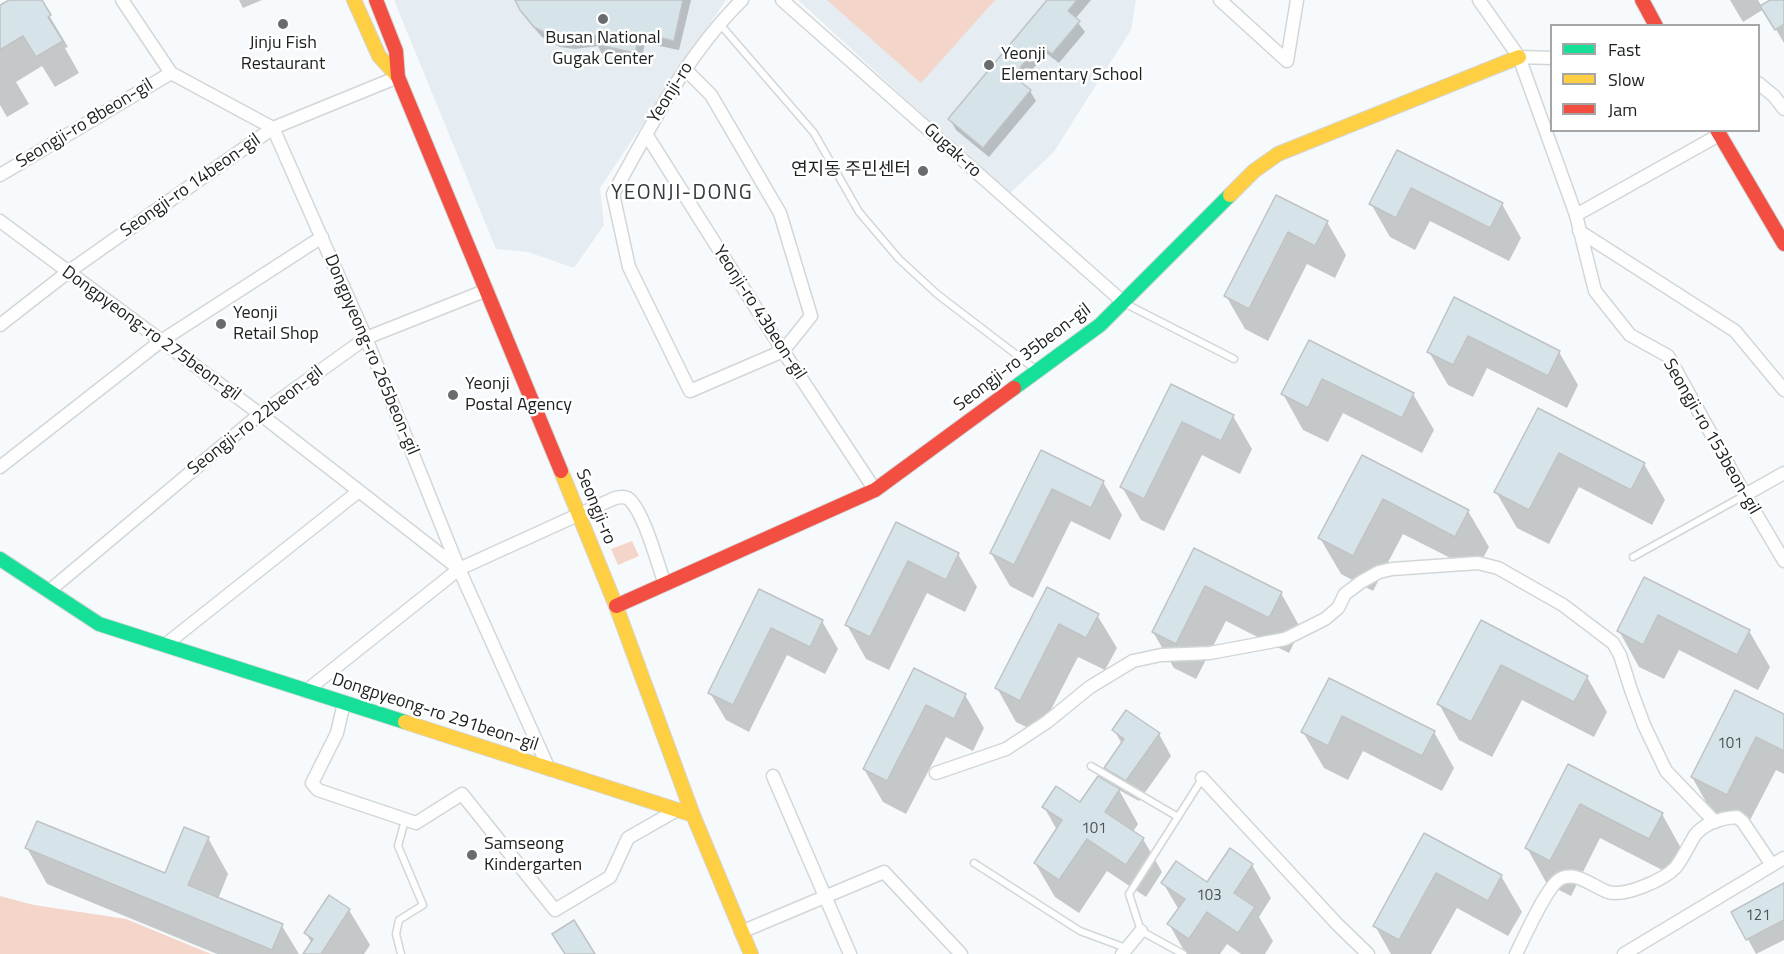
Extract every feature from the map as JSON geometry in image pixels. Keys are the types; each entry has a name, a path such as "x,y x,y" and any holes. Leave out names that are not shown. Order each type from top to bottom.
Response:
{"main road":[{"name":"Seongji-ro","path":"354,0 379,56 398,76"},
{"name":"Seongji-ro","path":"375,0 396,51 398,76 616,606 693,815 751,954"},
{"path":"1641,0 1655,24"},
{"name":"Seongji-ro 35beon-gil","path":"616,606 875,490 1101,325 1254,171 1278,154 1519,57"},
{"path":"1718,133 1784,244"},
{"name":"Dongpyeong-ro 291beon-gil","path":"0,559 99,624 693,815"}],"street":[{"path":"122,0 171,73 273,128"},
{"name":"Yeonji-ro","path":"742,0 719,23 684,69 613,194 629,267 690,391 783,351"},
{"name":"Gugak-ro","path":"782,0 1122,302"},
{"path":"1220,0 1287,61 1297,0"},
{"name":"Seongji-ro 153beon-gil","path":"1479,0 1519,57 1576,215 1595,291 1630,335 1668,356 1784,561"},
{"path":"1519,57 1550,58"},
{"path":"684,69 711,95 780,213 811,316 783,351"},
{"name":"Seongji-ro 8beon-gil","path":"0,175 171,73"},
{"name":"Seongji-ro 14beon-gil","path":"0,325 68,273 273,128 398,76"},
{"path":"1760,85 1774,96 1784,109"},
{"name":"Dongpyeong-ro 265beon-gil","path":"273,128 366,338 459,569 549,769"},
{"path":"1576,215 1718,133"},
{"name":"Yeonji-ro 43beon-gil","path":"646,134 783,351 875,490"},
{"name":"Dongpyeong-ro 275beon-gil","path":"0,221 260,414 459,569"},
{"path":"1580,231 1734,331 1784,390"},
{"path":"0,468 161,341 322,237"},
{"name":"Seongji-ro 22beon-gil","path":"49,591 260,414 366,338 487,290"},
{"path":"1745,495 1784,473"},
{"path":"165,645 359,491"},
{"path":"306,691 459,569 615,498 622,496 628,499 642,521 665,584"},
{"path":"936,773 1006,749 1047,722 1090,687 1133,661 1161,655 1210,653 1285,639 1325,619 1338,608 1345,594 1378,572 1478,563 1498,568 1528,584 1563,605 1613,643 1620,655 1644,725 1666,771 1715,822"},
{"path":"344,703 337,733 312,783 318,790 416,824 462,794 555,910 610,877 628,838 677,810"},
{"path":"773,776 850,954"},
{"path":"1202,778 1337,924 1368,954"},
{"path":"1516,954 1546,897 1555,882 1562,877 1572,876 1608,892 1624,893 1641,888 1674,869 1699,830 1715,822 1737,818 1743,822 1772,865"},
{"path":"1624,954 1651,940 1784,858"},
{"path":"741,932 884,872 961,954"},
{"path":"1124,951 1141,931"},
{"path":"1647,954 1651,940"}],"lane":[{"path":"719,23 814,133 860,212 899,259 937,294 1038,371"},
{"path":"1122,302 1234,360"},
{"path":"1633,557 1745,495"},
{"path":"1091,766 1178,817"},
{"path":"1183,954 1141,931 1129,894 1202,778"},
{"path":"401,954 396,934 399,920 423,905 398,846 405,820"},
{"path":"974,863 1080,931 1124,951"}],"shaded area":[{"path":"394,0 726,0 600,188 604,225 574,268 528,252 496,249"},
{"name":"Yeonji Elementary School","path":"798,0 1136,0 1131,30 1053,153 1009,194"},
{"path":"827,0 995,0 921,83"},
{"path":"632,541 639,556 618,565 611,549"},
{"path":"0,896 34,905 126,919 211,954 0,954"}],"building":[{"path":"9,0 42,0 51,15 48,17 63,41 36,57 23,36 0,50 0,5"},
{"name":"Busan National Gugak Center","path":"515,0 683,0 674,41 640,33 635,53 595,44 597,36 568,39 553,37 534,27"},
{"path":"1047,0 1077,0 1068,11 1080,21 1052,54 1040,44 1013,76 1031,90 983,148 948,119"},
{"path":"1770,0 1784,0 1784,24 1775,30 1760,6"},
{"path":"1397,150 1503,203 1490,228 1411,188 1396,218 1369,204"},
{"path":"1276,195 1328,221 1315,246 1288,232 1249,309 1224,296"},
{"path":"1454,297 1560,351 1548,376 1468,336 1453,365 1427,352"},
{"path":"1309,340 1414,393 1402,418 1322,379 1308,408 1281,394"},
{"path":"1171,384 1234,415 1221,441 1182,422 1144,499 1120,487"},
{"path":"1538,408 1645,463 1631,490 1559,453 1529,510 1494,492"},
{"path":"1041,450 1104,481 1091,508 1052,489 1014,565 990,553"},
{"path":"1362,455 1469,510 1455,537 1383,499 1353,556 1318,538"},
{"path":"896,522 959,553 946,580 908,561 870,637 845,625"},
{"path":"1194,548 1282,592 1269,618 1205,586 1176,644 1152,632"},
{"path":"1644,577 1750,630 1737,655 1658,615 1643,645 1617,631"},
{"path":"1047,587 1099,614 1086,638 1059,624 1020,701 995,688"},
{"path":"759,589 823,620 810,647 771,628 733,705 708,693"},
{"path":"1481,620 1588,676 1574,702 1501,665 1471,722 1437,704"},
{"path":"914,668 966,694 954,719 926,705 887,781 863,769"},
{"path":"1329,678 1435,731 1422,756 1342,716 1328,746 1301,732"},
{"path":"1735,690 1784,714 1784,751 1756,737 1727,795 1691,777"},
{"path":"1126,710 1160,733 1126,781 1104,768 1124,739 1112,730"},
{"path":"1568,764 1663,813 1649,839 1580,804 1550,861 1525,848"},
{"path":"1098,776 1120,789 1105,812 1144,838 1126,865 1087,839 1059,880 1034,863 1062,820 1042,807 1056,786 1080,802"},
{"path":"37,821 165,873 184,827 209,837 188,885 283,924 272,950 25,848"},
{"path":"1424,833 1502,875 1488,901 1436,873 1399,940 1373,926"},
{"path":"1230,848 1253,864 1234,893 1255,907 1238,933 1207,912 1189,939 1167,924 1185,899 1161,883 1176,861 1207,882"},
{"path":"1784,883 1784,920 1746,940 1731,912"},
{"path":"329,895 350,909 321,954 303,954 313,939 304,933"},
{"path":"574,920 595,954 565,954 552,934"}],"traffic: fast":[{"path":"1014,388 1100,325 1230,195"},
{"path":"0,559 99,624 405,722"}],"traffic: slow":[{"path":"354,0 379,56 398,77"},
{"path":"1230,195 1254,171 1278,154 1519,57"},
{"path":"561,471 616,606 693,815 751,954"},
{"path":"405,722 693,815"}],"traffic: jam":[{"path":"376,0 396,51 398,77 561,471"},
{"path":"1642,0 1655,24"},
{"path":"1718,132 1784,244"},
{"path":"616,606 875,490 1014,388"}],"place":[{"name":"Busan National Gugak Center","path":"603,19"},
{"name":"Jinju Fish Restaurant","path":"283,24"},
{"name":"Yeonji Elementary School","path":"989,65"},
{"name":"연지동 주민센터","path":"923,171"},
{"name":"Yeonji Retail Shop","path":"221,324"},
{"name":"Yeonji Postal Agency","path":"453,395"},
{"name":"Samseong Kindergarten","path":"472,855"}],"district":[{"name":"YEONJI-DONG","path":"682,194"}]}
